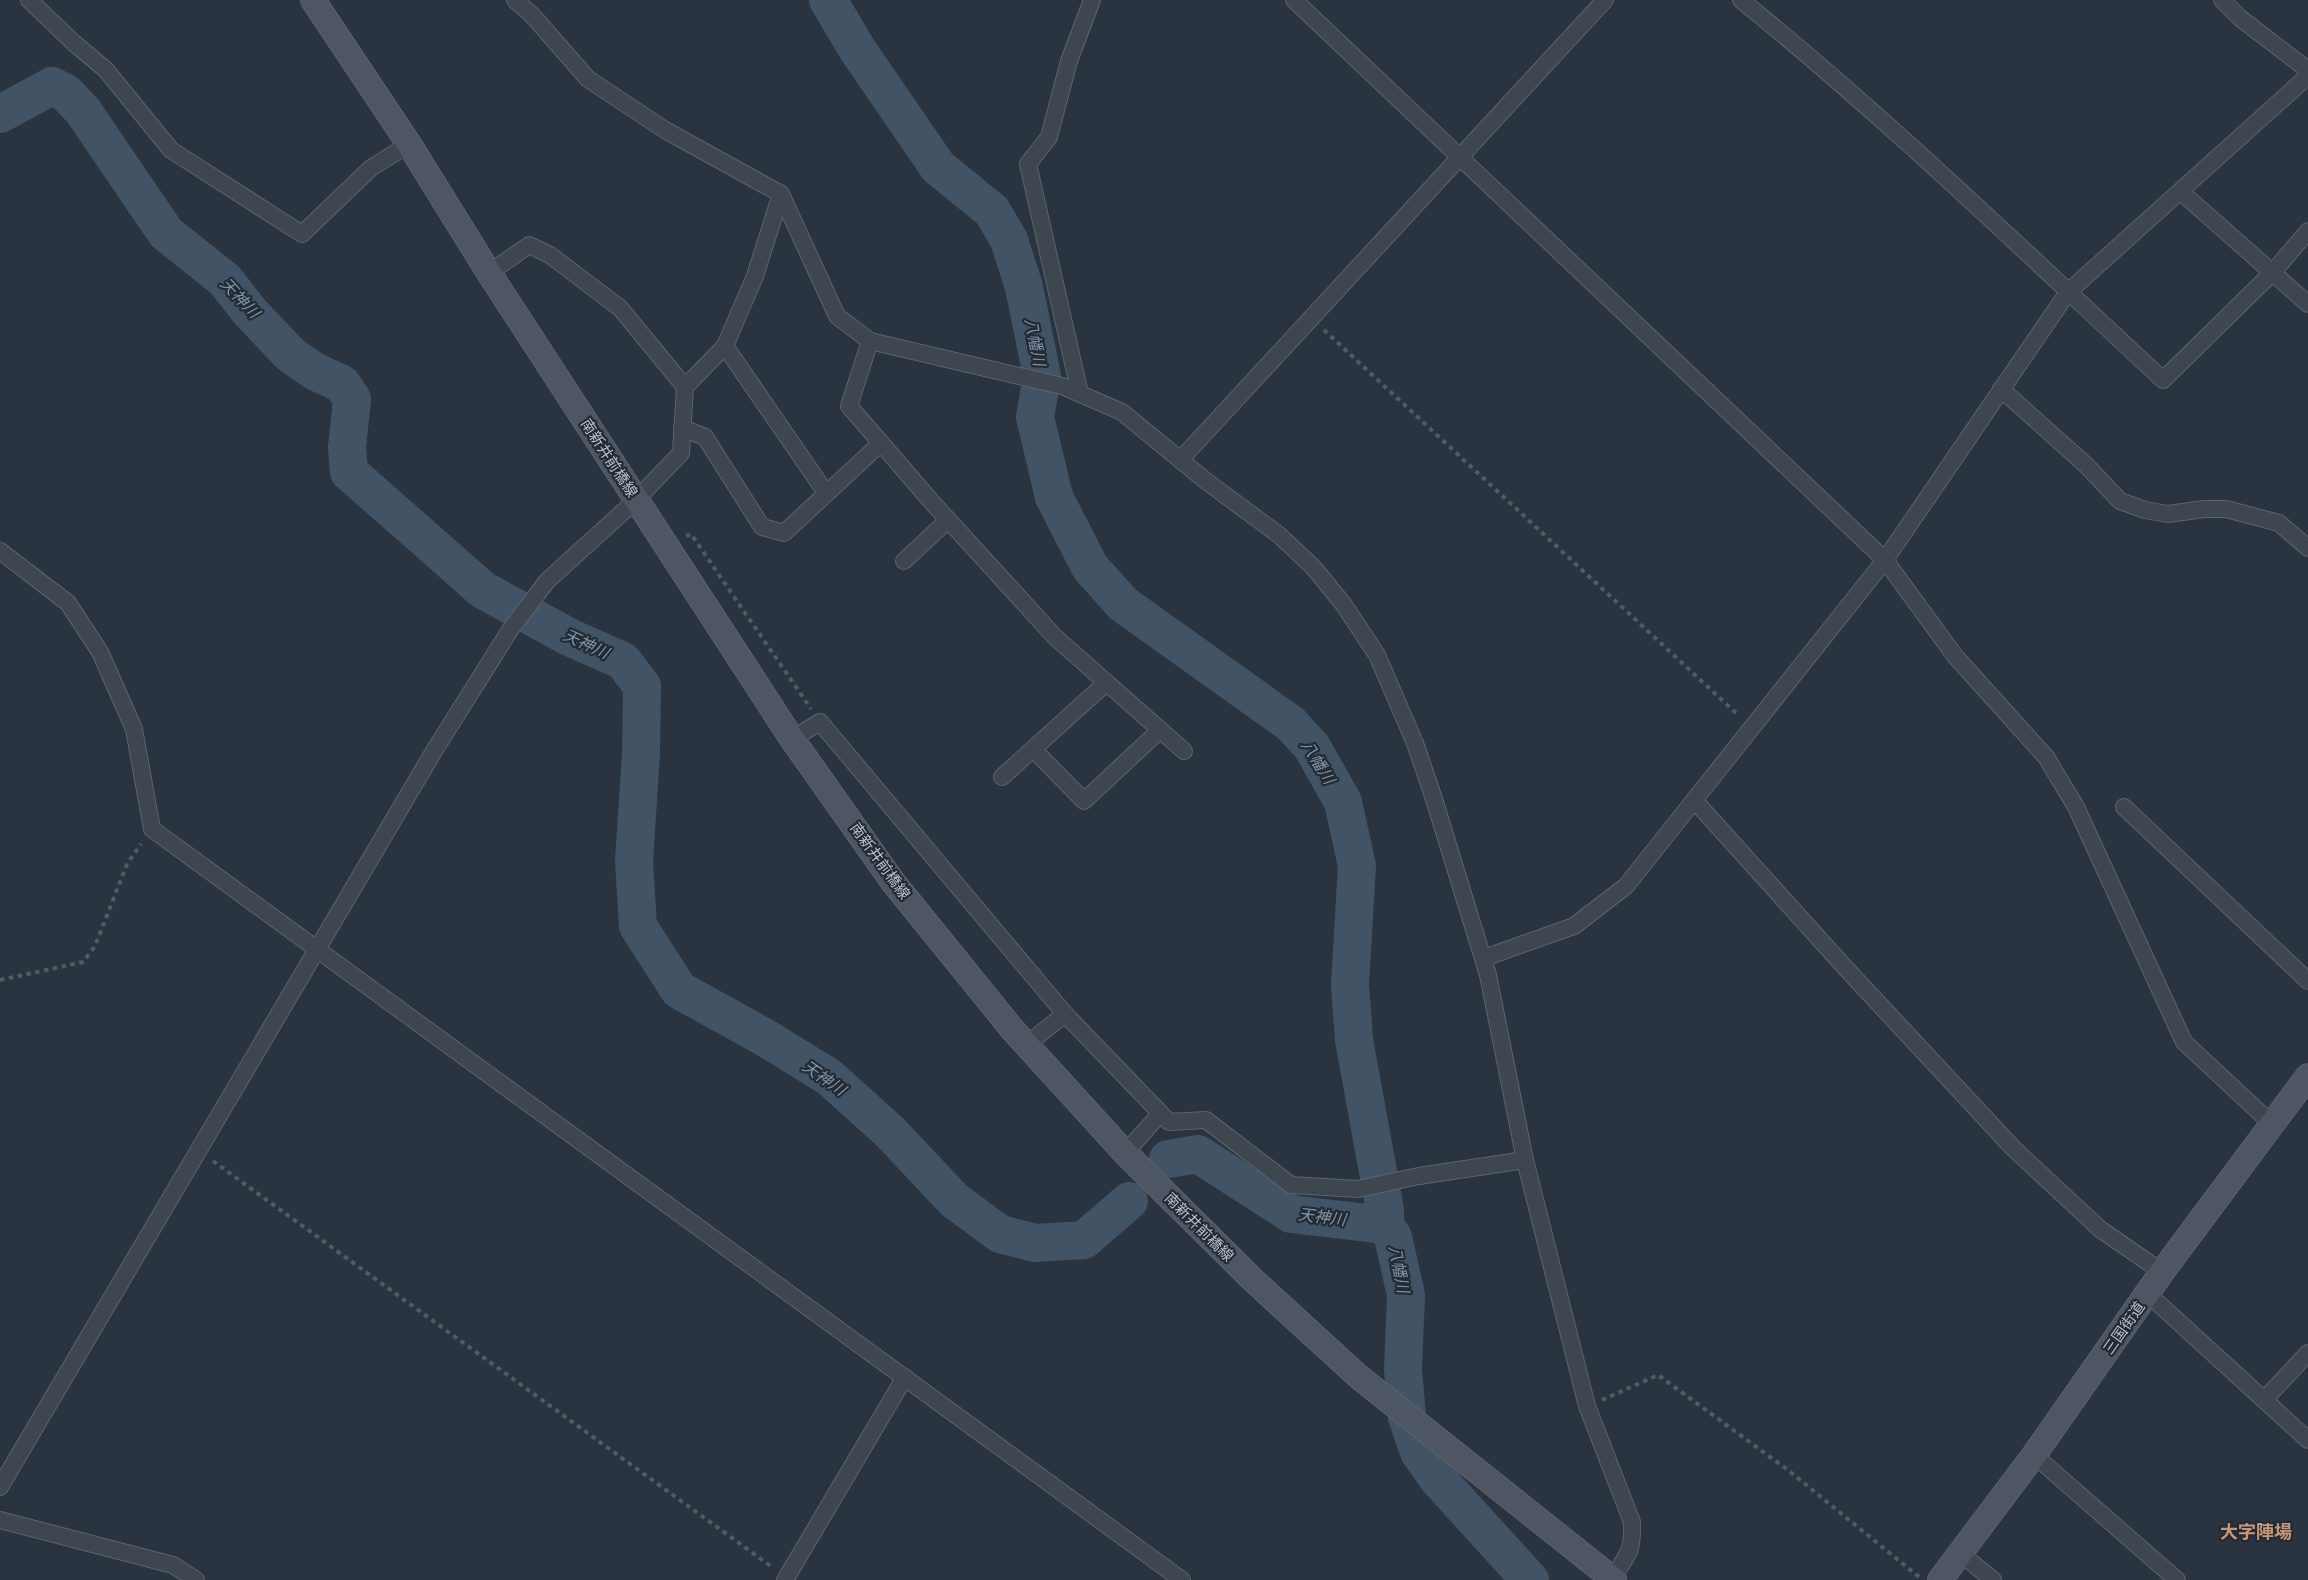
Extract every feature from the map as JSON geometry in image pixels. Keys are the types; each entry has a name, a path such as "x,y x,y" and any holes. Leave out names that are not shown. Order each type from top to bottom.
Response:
{"main road":[{"name":"南新井前橋線","path":"313,0 409,144 489,273 792,739 893,882 1026,1045 1125,1153 1253,1280 1359,1377 1613,1579"},
{"name":"三国街道","path":"1940,1580 2034,1455 2162,1272 2308,1078"}],"street":[{"path":"29,0 106,70 171,150 302,234 370,168 409,144"},
{"path":"515,0 533,16 588,79 665,130 781,194 837,316 870,341 1062,386 1122,412 1206,481 1279,535 1314,568 1344,605 1377,655 1419,754 1484,958 1525,1160 1587,1406 1632,1522 1632,1543 1613,1579"},
{"path":"1080,394 1028,164 1049,137 1069,61 1092,0"},
{"path":"1294,0 1885,560 1955,656 2046,757 2076,807 2184,1042 2273,1125"},
{"path":"1181,459 1605,0"},
{"path":"1741,0 1814,59 2023,247 2163,380 2272,273 2308,231"},
{"path":"2222,0 2240,18 2308,70"},
{"path":"1484,958 1574,926 1626,886 1885,560 2068,292 2308,75"},
{"path":"2181,192 2308,304"},
{"path":"0,1487 434,751 510,630 547,581 636,500 681,453 685,387 725,346 754,276 781,194"},
{"path":"489,273 530,245 550,255 620,308 685,387"},
{"path":"870,341 849,406 948,520 1055,637 1184,751"},
{"path":"725,346 826,493"},
{"path":"2001,389 2086,465 2120,501 2145,510 2168,514 2204,509 2226,509 2279,523 2308,548"},
{"path":"682,428 705,436 762,527 784,532 881,443"},
{"path":"904,561 948,520"},
{"path":"0,551 68,603 99,652 134,729 152,829 1182,1580"},
{"path":"1002,777 1106,682"},
{"path":"792,739 820,722 1065,1014 1169,1122 1206,1120 1291,1185 1358,1190 1419,1176 1525,1160"},
{"path":"1033,750 1084,801 1160,730"},
{"path":"1695,800 1841,963 2013,1148 2100,1229 2162,1272"},
{"path":"2124,807 2308,981"},
{"path":"1026,1045 1065,1014"},
{"path":"1125,1153 1160,1114"},
{"path":"2148,1294 2308,1440"},
{"path":"2265,1399 2308,1353"},
{"path":"786,1578 905,1377"},
{"path":"2034,1455 2177,1580"},
{"path":"0,1520 173,1565 196,1580"},
{"path":"1960,1553 1994,1580"}],"path":[{"path":"1311,318 1752,728"},
{"path":"665,545 691,534 820,722"},
{"path":"0,980 83,962 95,946 127,864 152,829"},
{"path":"197,1150 786,1578"},
{"path":"1587,1406 1658,1375 1788,1470 1923,1580"}],"waterway":[{"name":"八幡川","path":"828,0 857,49 938,167 992,211 1009,240 1024,287 1042,376 1035,417 1054,497 1090,567 1123,604 1291,724 1312,747 1343,802 1357,866 1350,984 1354,1040 1385,1210 1385,1225 1393,1237 1406,1295 1403,1369 1407,1417 1419,1452 1438,1479 1530,1580"},
{"name":"天神川","path":"0,114 52,86 66,93 83,111 166,233 225,280 250,312 291,355 314,371 342,384 352,399 347,447 349,472 483,590 569,637 623,661 642,686 641,754 634,861 638,926 679,990 764,1037 829,1077 891,1133 954,1200 1000,1234 1035,1243 1084,1240 1129,1201"},
{"name":"天神川","path":"1168,1159 1198,1154 1291,1214 1385,1225"}],"district":[{"name":"大字陣場","path":"2256,1531"}]}
